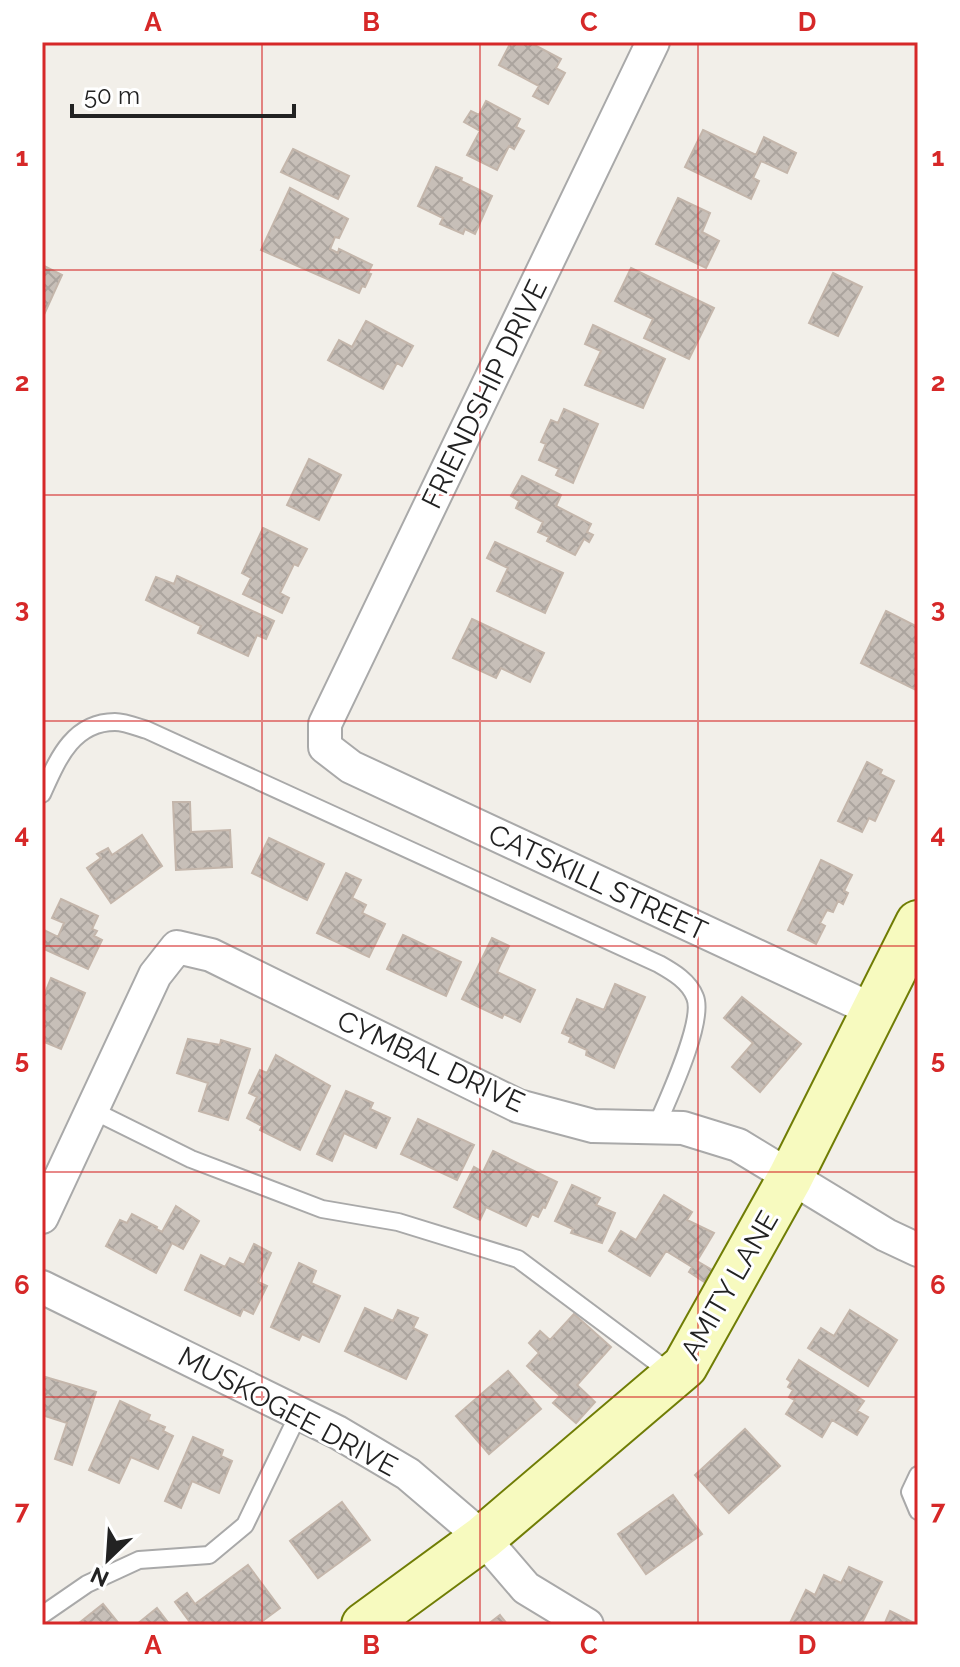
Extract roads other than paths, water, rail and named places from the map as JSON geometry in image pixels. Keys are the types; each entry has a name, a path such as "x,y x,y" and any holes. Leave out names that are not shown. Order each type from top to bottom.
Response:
{"street":[{"name":"FRIENDSHIP DRIVE","path":"325,747 325,724 653,42"},
{"name":"CATSKILL STREET","path":"325,747 351,767 875,1011"},
{"name":"AMITY LANE","path":"364,1625 483,1538 685,1366 790,1178 918,923"},
{"name":"CYMBAL DRIVE","path":"92,1110 155,975 177,947 211,955 518,1106 593,1126 683,1128 738,1145 886,1235 918,1250"},
{"path":"42,1217 92,1110"},
{"name":"MUSKOGEE DRIVE","path":"42,1287 337,1432 408,1474 483,1538 526,1588 587,1625"}],"lane":[{"path":"42,794 72,738 90,726 117,721 161,736 659,964 682,978 695,997 697,1017 656,1127"},
{"path":"92,1110 191,1159 322,1209 398,1222 518,1259 674,1375"},
{"path":"42,1615 87,1584 139,1560 209,1555 245,1525 299,1413"},
{"path":"918,1475 910,1492 918,1511"}]}
